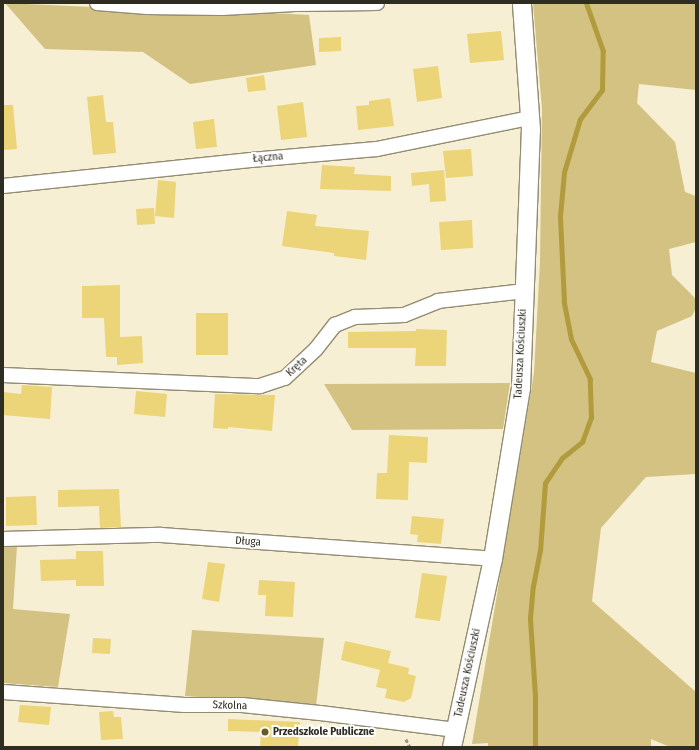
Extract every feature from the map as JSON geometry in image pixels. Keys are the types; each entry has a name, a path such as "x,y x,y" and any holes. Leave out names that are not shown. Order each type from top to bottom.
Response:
{"street":[{"path":"97,3 222,8 295,4 377,3"},
{"name":"Tadeusza Kościuszki","path":"452,747 493,559 520,388 530,118 522,3"},
{"name":"Łączna","path":"3,186 251,160 377,149 530,118"},
{"name":"Kręta","path":"3,375 260,386 286,378 316,349 335,324 355,317 404,315 438,301 524,291"},
{"name":"Długa","path":"3,540 161,535 493,559"},
{"name":"Szkolna","path":"3,692 185,705 242,705 456,730"}],"shaded area":[{"path":"5,3 309,15 316,65 190,84 143,52 45,49"},
{"path":"533,3 696,3 696,90 639,84 637,103 675,142 685,192 696,196 696,242 669,249 672,275 696,299 696,308 692,316 657,331 651,362 696,373 696,474 646,477 601,528 592,601 696,692 696,747 670,747 651,739 651,747 488,747 488,743 472,744 534,373 540,261 542,109"},
{"path":"510,383 503,429 352,430 324,384"},
{"path":"3,546 17,546 13,609 70,614 58,687 3,683"},
{"path":"192,630 324,638 316,706 185,696"}],"building":[{"path":"501,31 504,60 470,63 467,34"},
{"path":"341,37 341,51 319,52 319,38"},
{"path":"438,66 442,98 417,102 413,69"},
{"path":"264,75 266,90 248,92 246,78"},
{"path":"103,95 106,122 113,122 116,153 93,155 87,97"},
{"path":"390,98 394,126 358,130 356,106 369,105 369,101"},
{"path":"303,102 307,137 281,140 277,106"},
{"path":"3,105 13,105 17,149 3,150"},
{"path":"214,119 217,147 196,149 193,122"},
{"path":"471,149 473,176 446,178 443,151"},
{"path":"322,165 355,167 354,174 391,176 391,191 320,189"},
{"path":"444,170 446,201 430,202 429,184 412,186 411,173"},
{"path":"158,180 176,182 174,218 155,216"},
{"path":"154,208 155,224 137,225 136,209"},
{"path":"287,211 317,215 315,226 369,231 366,260 334,256 334,253 282,246"},
{"path":"472,220 473,248 441,250 439,222"},
{"path":"120,285 120,337 142,336 143,363 117,365 117,357 106,357 104,318 82,318 82,286"},
{"path":"196,313 228,313 228,355 196,355"},
{"path":"416,329 447,330 446,366 415,366 416,348 348,348 348,332 416,331"},
{"path":"22,385 52,387 50,419 3,415 3,392 21,394"},
{"path":"136,391 167,394 165,417 134,414"},
{"path":"215,394 275,395 272,431 228,427 228,429 213,428"},
{"path":"389,435 428,437 427,463 409,462 408,500 376,499 377,473 387,473"},
{"path":"119,489 121,527 100,528 99,506 58,507 58,490"},
{"path":"36,496 37,525 6,526 6,497"},
{"path":"412,516 444,519 441,544 417,542 418,535 410,534"},
{"path":"76,551 103,551 104,586 76,586 76,580 41,581 40,560 76,559"},
{"path":"208,562 225,564 219,602 202,599"},
{"path":"422,573 447,576 440,621 415,618"},
{"path":"259,580 295,582 293,617 265,616 266,595 258,595"},
{"path":"93,638 111,639 110,654 92,653"},
{"path":"345,641 391,651 388,663 409,668 408,674 416,676 411,698 404,702 385,698 387,689 376,687 380,670 341,660"},
{"path":"20,705 51,707 49,725 18,722"},
{"path":"113,711 114,717 121,717 123,739 101,740 99,712"},
{"path":"228,719 300,722 298,747 260,747 261,732 228,731"}],"waterway":[{"path":"535,747 535,696 530,618 533,586 540,551 545,483 562,458 582,442 591,417 590,379 571,339 564,302 560,216 564,172 580,119 602,90 603,51 586,3"}],"place":[{"name":"Przedszkole Publiczne","path":"265,732"}]}
